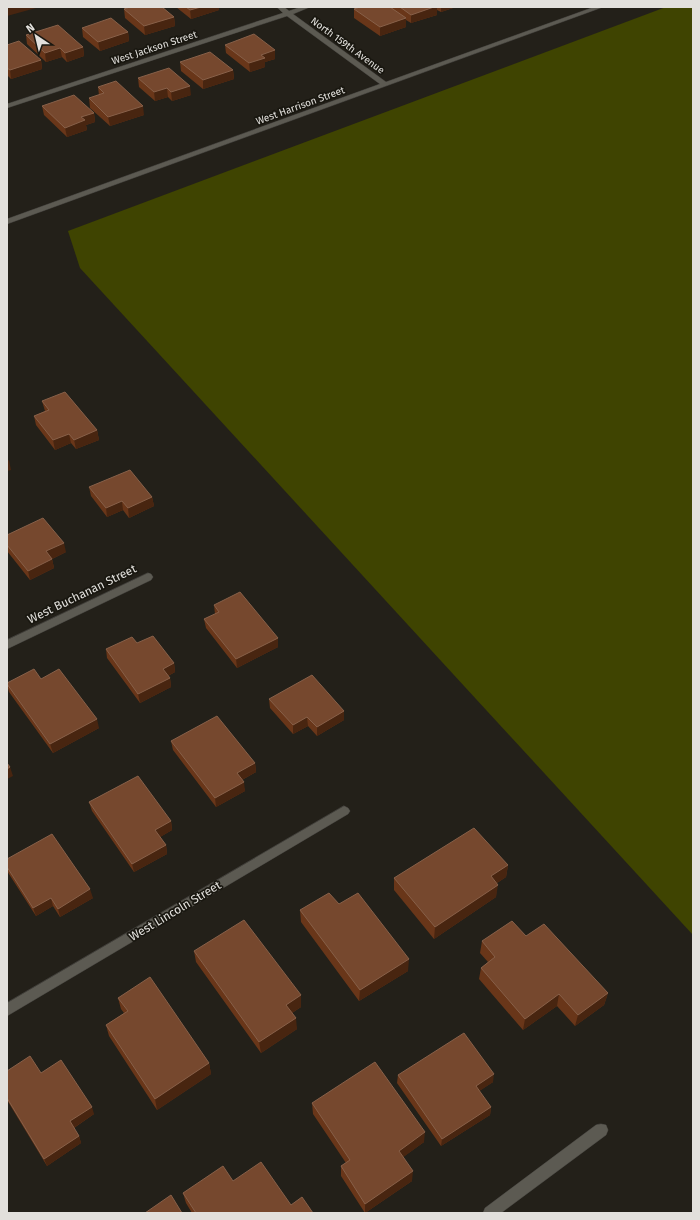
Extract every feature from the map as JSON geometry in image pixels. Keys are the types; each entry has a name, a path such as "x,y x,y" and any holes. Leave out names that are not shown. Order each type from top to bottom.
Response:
{"street":[{"name":"North 159th Avenue","path":"280,7 385,85"},
{"name":"West Jackson Street","path":"7,106 307,7"},
{"name":"West Harrison Street","path":"7,222 600,7"},
{"name":"West Buchanan Street","path":"7,644 148,577"},
{"name":"West Lincoln Street","path":"7,1010 344,811"},
{"path":"490,1213 601,1130"}],"green space":[{"path":"666,7 693,7 693,935 80,268 68,231"}],"building":[{"path":"130,7 162,7 174,17 144,26 124,9"},
{"path":"186,7 201,7 190,10"},
{"path":"360,7 390,7 406,18 380,27 354,9"},
{"path":"400,7 434,7 411,15"},
{"path":"111,18 128,32 98,42 82,28"},
{"path":"58,25 83,47 65,53 60,48 45,53 26,35"},
{"path":"254,34 275,50 261,55 265,58 249,63 225,45"},
{"path":"19,41 41,60 10,70 7,68 7,45"},
{"path":"210,52 233,70 203,80 180,62"},
{"path":"169,68 190,86 171,92 167,88 154,92 138,78"},
{"path":"116,81 143,106 108,117 89,98 104,93 98,87"},
{"path":"74,95 94,113 81,117 85,120 65,128 42,106"},
{"path":"65,392 97,430 74,440 69,434 53,440 34,416 49,410 42,401"},
{"path":"130,470 152,497 128,508 122,501 106,508 89,487"},
{"path":"43,518 64,543 46,551 52,559 28,571 7,545 7,535"},
{"path":"240,592 278,638 236,659 204,619 219,612 214,605"},
{"path":"153,636 174,663 163,669 170,678 138,694 106,649 132,637 137,643"},
{"path":"34,669 41,679 59,669 97,719 50,744 7,684"},
{"path":"312,675 344,711 317,727 307,717 293,725 269,699"},
{"path":"217,716 255,763 237,773 244,782 215,798 171,741"},
{"path":"138,776 171,821 155,830 166,845 132,864 89,802"},
{"path":"474,828 508,865 491,876 498,885 435,927 394,878"},
{"path":"52,834 90,889 58,909 51,898 33,908 7,867 7,859"},
{"path":"329,893 339,904 358,893 409,959 360,990 300,910"},
{"path":"244,920 301,995 286,1005 296,1018 259,1042 194,951"},
{"path":"512,921 526,936 544,924 608,993 578,1015 559,994 525,1019 481,968 495,957 482,941"},
{"path":"150,977 209,1063 155,1099 106,1025 128,1011 118,998"},
{"path":"464,1033 494,1074 476,1086 491,1107 442,1139 398,1075"},
{"path":"30,1056 41,1073 61,1060 92,1107 70,1121 79,1136 44,1159 7,1098 7,1071"},
{"path":"375,1062 425,1132 399,1151 413,1171 365,1204 341,1166 350,1160 312,1103"},
{"path":"261,1162 291,1205 302,1197 313,1213 196,1213 183,1193 223,1166 233,1181"},
{"path":"171,1195 182,1213 145,1213"}]}
